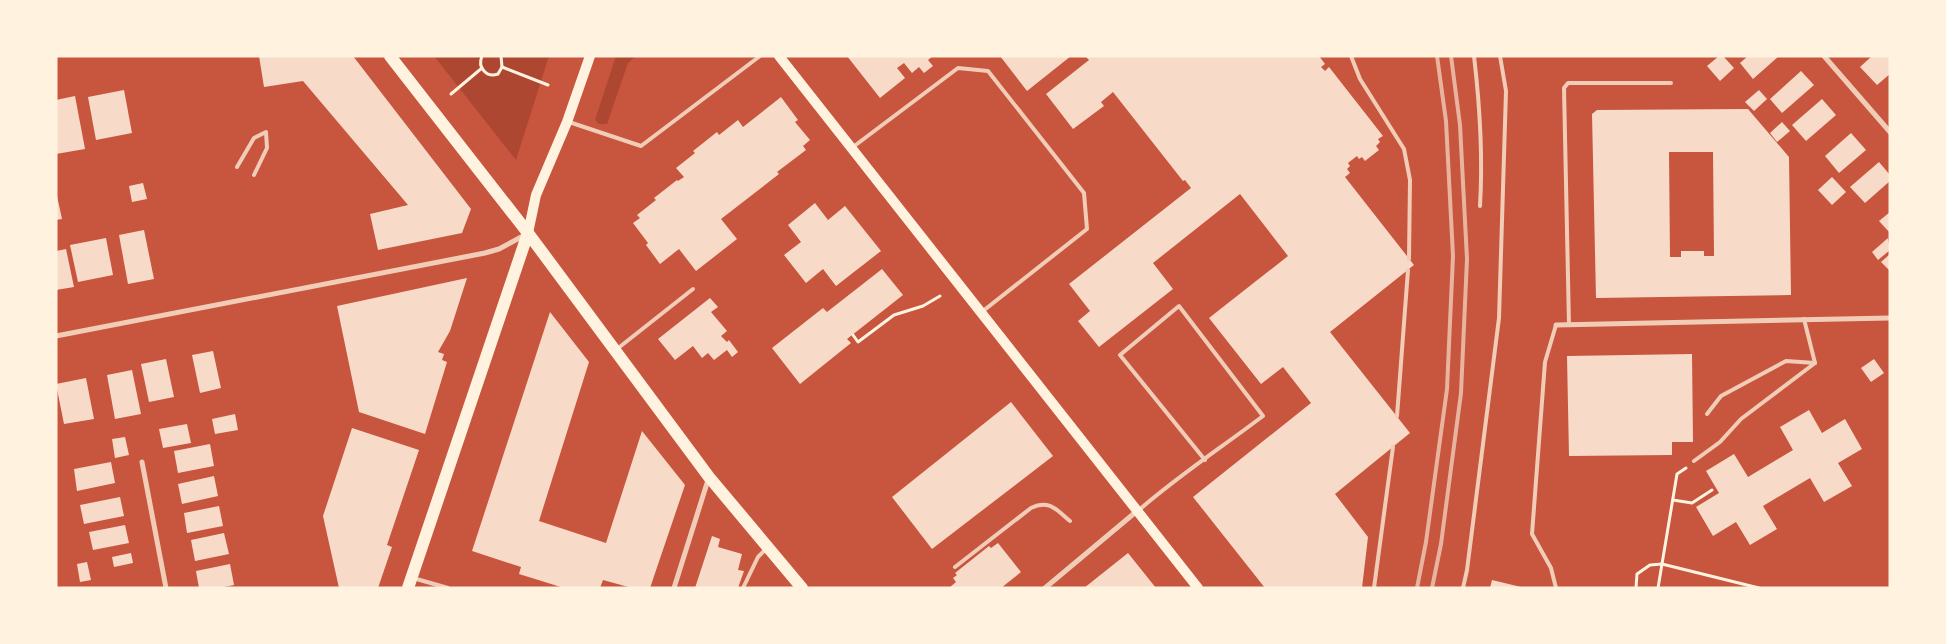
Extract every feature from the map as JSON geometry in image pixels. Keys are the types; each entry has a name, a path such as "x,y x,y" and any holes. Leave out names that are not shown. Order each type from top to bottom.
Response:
{"main road":[{"path":"390,56 528,234 709,477 802,588"},
{"path":"409,582 528,234 536,195 567,122 590,56"},
{"path":"779,56 1198,588"}],"street":[{"path":"1824,56 1890,132"},
{"path":"56,336 485,253 499,249 528,234"},
{"path":"1556,325 1890,318"},
{"path":"142,462 166,588"},
{"path":"674,588 709,477"},
{"path":"1045,588 1137,511"}],"lane":[{"path":"567,122 641,146 760,56"},
{"path":"1351,56 1360,79 1404,149 1410,180 1409,259"},
{"path":"1474,56 1482,146 1480,206"},
{"path":"1462,588 1467,570 1499,318 1506,91 1500,56"},
{"path":"852,148 958,68 988,72 1078,185 1084,193 1087,229 981,313"},
{"path":"1569,325 1564,88 1568,83 1671,83"},
{"path":"237,167 254,138 266,132 267,148 254,175"},
{"path":"1397,416 1408,270"},
{"path":"615,350 693,289"},
{"path":"1137,511 1174,480 1205,460 1263,416 1179,306 1120,355 1205,460"},
{"path":"1804,319 1815,363"},
{"path":"1556,325 1544,362 1532,534 1551,568 1556,588"},
{"path":"1707,414 1721,396 1786,361 1815,363"},
{"path":"1694,461 1720,442 1740,419 1815,363"},
{"path":"1374,588 1393,447"},
{"path":"955,568 1031,508 1040,504 1051,506 1070,521"},
{"path":"743,588 758,557 768,547"},
{"path":"409,582 448,588"}],"path":[{"path":"482,56 480,62 482,68 486,74 492,76 498,74 502,67 501,56"},
{"path":"502,67 548,85"},
{"path":"451,94 482,68"},
{"path":"853,335 858,342 894,315 923,306 940,296"},
{"path":"1658,588 1677,474 1694,461"},
{"path":"1673,500 1692,503 1712,490"},
{"path":"1636,588 1637,574 1650,565 1662,564 1759,588"}],"shaded area":[{"path":"434,56 549,56 516,160"},
{"path":"616,56 636,56 628,63 607,124 599,124 595,120"}],"building":[{"path":"259,56 353,56 471,209 462,233 378,250 370,214 408,205 303,81 264,87"},
{"path":"847,56 933,56 928,60 933,66 924,73 919,67 912,73 904,63 897,68 905,78 880,98"},
{"path":"1000,56 1071,56 1027,91"},
{"path":"1085,56 1319,56 1325,64 1321,67 1325,71 1329,67 1383,136 1378,139 1380,142 1376,146 1379,150 1365,161 1362,157 1359,159 1357,156 1348,163 1350,166 1347,169 1350,173 1345,177 1414,265 1330,332 1410,433 1335,494 1368,537 1362,588 1265,588 1193,497 1311,403 1283,367 1261,384 1209,318 1288,256 1240,194 1153,263 1173,289 1099,347 1078,321 1090,311 1069,284 1191,188 1185,180 1183,181 1113,92 1101,102 1104,106 1073,129 1046,94 1089,60"},
{"path":"1719,56 1723,56 1734,68 1720,81 1707,66"},
{"path":"1748,56 1779,56 1753,79 1740,63"},
{"path":"1872,56 1890,56 1890,74 1877,85 1860,67"},
{"path":"1801,71 1814,85 1782,113 1770,99"},
{"path":"124,90 132,133 96,140 88,97"},
{"path":"1759,90 1767,99 1754,111 1745,102"},
{"path":"75,96 85,149 56,154 56,100"},
{"path":"781,97 798,120 795,122 810,140 803,146 806,150 777,172 779,174 721,219 737,239 696,271 679,249 660,264 646,245 648,243 633,223 640,218 637,215 656,200 654,198 677,180 684,177 676,168 695,153 693,151 717,132 719,135 738,120 743,127"},
{"path":"1822,99 1836,115 1806,141 1792,125"},
{"path":"1748,109 1789,157 1791,295 1596,298 1592,114 1597,110","holes":["1669,152 1713,152 1714,256 1704,256 1704,251 1681,251 1681,257 1670,257"]},
{"path":"1782,122 1790,131 1777,142 1770,133"},
{"path":"1851,133 1866,150 1839,173 1825,156"},
{"path":"1879,162 1890,175 1890,181 1865,203 1850,187"},
{"path":"1832,177 1846,192 1832,205 1818,190"},
{"path":"143,183 147,199 132,202 129,186"},
{"path":"56,197 62,219 56,220"},
{"path":"815,203 828,220 845,206 881,251 836,286 823,269 806,283 784,255 801,242 788,225"},
{"path":"1890,212 1890,233 1879,221"},
{"path":"144,230 154,279 128,284 119,235"},
{"path":"106,238 113,275 78,282 70,245"},
{"path":"1888,238 1890,250 1878,260 1872,252"},
{"path":"66,249 74,287 56,290 56,251"},
{"path":"1890,254 1890,271 1881,262"},
{"path":"882,269 903,295 847,339 851,343 800,384 772,348 823,308 827,312"},
{"path":"467,278 450,331 438,352 444,354 442,360 447,362 425,434 359,412 337,306"},
{"path":"710,298 718,307 711,312 727,331 721,336 727,342 729,340 738,352 732,357 727,350 714,360 708,353 702,358 693,346 675,360 658,339"},
{"path":"550,312 589,362 539,521 606,543 642,431 685,485 650,588 632,588 603,580 600,588 564,588 519,574 521,567 472,551"},
{"path":"213,351 221,388 200,393 192,355"},
{"path":"1692,354 1693,442 1672,442 1672,455 1569,456 1567,356"},
{"path":"166,359 174,397 149,402 141,364"},
{"path":"1874,359 1884,373 1871,382 1861,368"},
{"path":"132,370 141,414 115,419 107,375"},
{"path":"86,378 94,419 64,424 56,384"},
{"path":"1011,402 1053,456 932,549 892,497"},
{"path":"1809,410 1822,433 1845,419 1862,449 1838,463 1852,486 1824,502 1810,478 1763,506 1777,529 1750,545 1736,522 1713,536 1696,507 1719,493 1706,471 1734,454 1748,477 1793,450 1780,427"},
{"path":"235,414 238,430 215,434 212,419"},
{"path":"187,424 191,443 163,448 159,429"},
{"path":"352,428 419,450 387,545 392,547 378,588 339,588 323,516"},
{"path":"125,437 129,455 115,458 112,439"},
{"path":"210,444 214,466 178,473 174,451"},
{"path":"111,462 115,483 77,491 74,469"},
{"path":"214,476 218,496 182,504 178,484"},
{"path":"120,497 124,516 84,524 80,505"},
{"path":"219,506 223,526 187,533 184,513"},
{"path":"125,525 129,543 93,550 89,532"},
{"path":"224,533 229,554 195,561 191,540"},
{"path":"712,536 720,539 718,547 742,554 738,570 744,571 738,588 695,588"},
{"path":"998,543 1021,572 1001,588 949,588 956,582 953,578 957,575 955,573 989,546 991,548"},
{"path":"131,553 133,563 114,567 112,557"},
{"path":"1128,553 1156,588 1084,588"},
{"path":"87,562 91,580 80,582 77,564"},
{"path":"230,564 234,585 219,588 199,588 196,571"},
{"path":"1492,580 1521,587 1521,588 1490,588"}],"railway":[{"path":"1417,588 1426,542 1447,389 1453,256 1446,121 1437,56"},
{"path":"1432,588 1441,544 1461,393 1467,259 1460,125 1451,56"}]}
